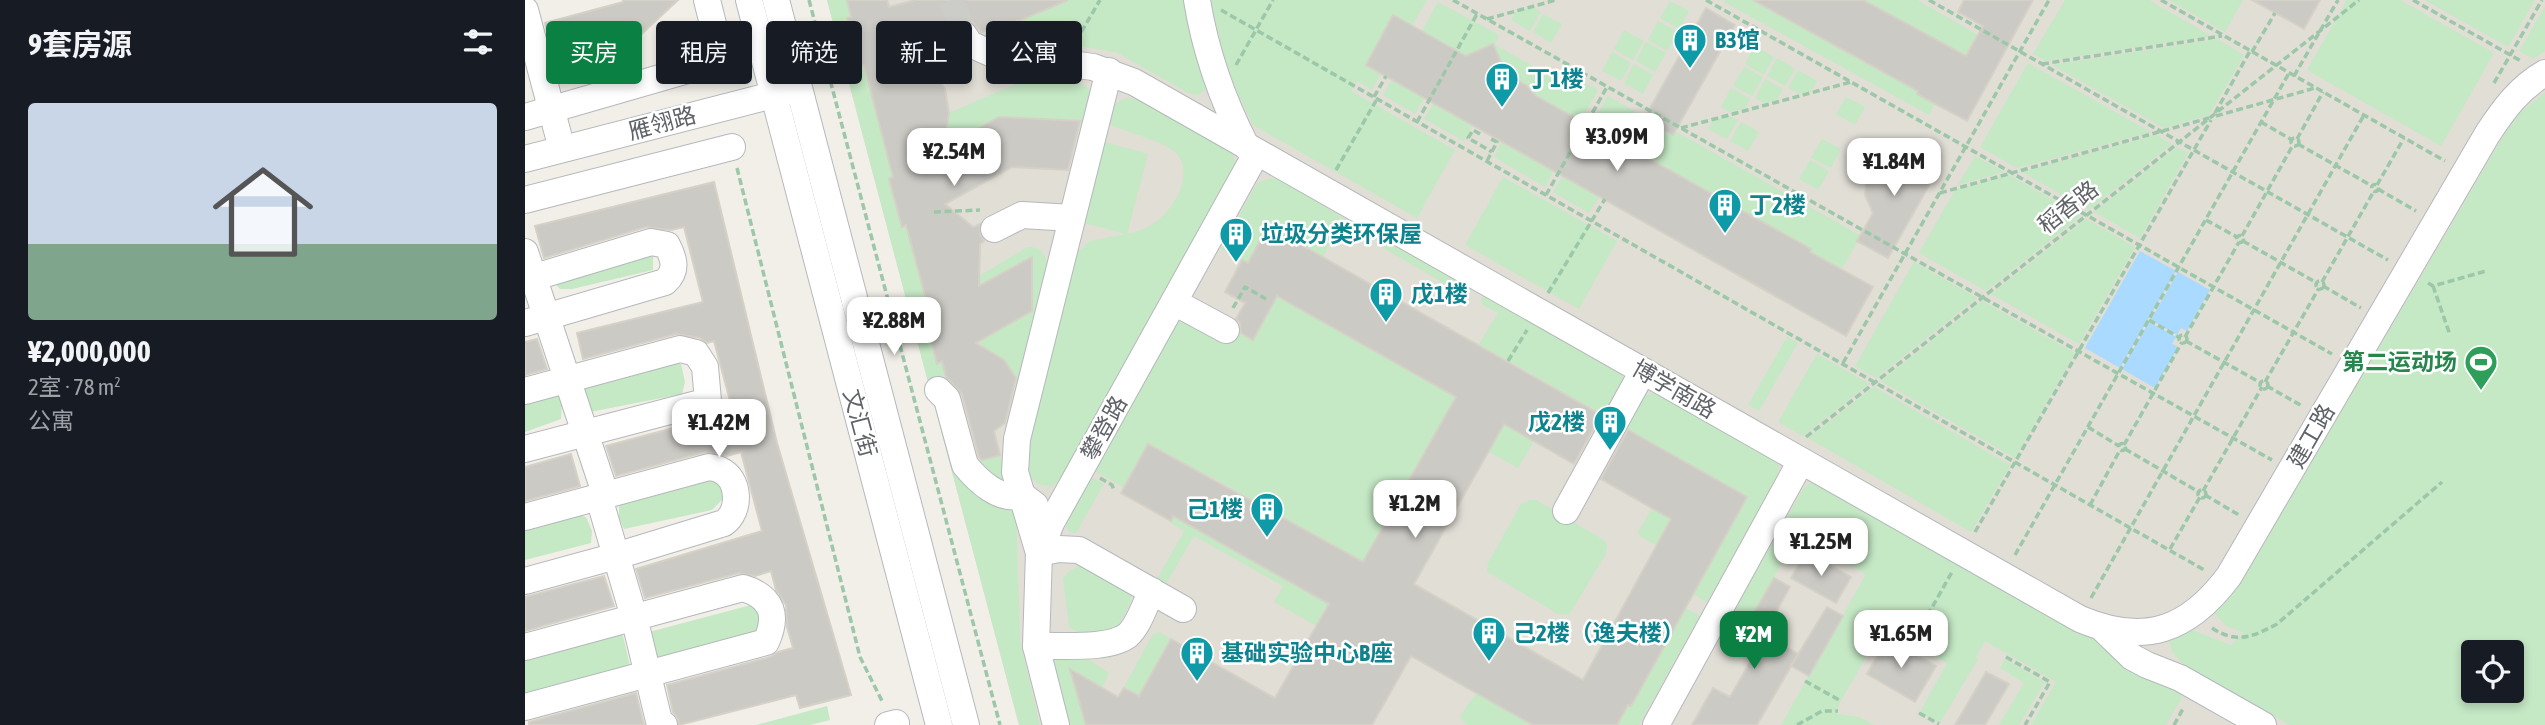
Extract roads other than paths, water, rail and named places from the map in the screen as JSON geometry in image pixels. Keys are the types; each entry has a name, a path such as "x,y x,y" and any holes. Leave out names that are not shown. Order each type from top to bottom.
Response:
{"street":[{"path":"525,10 534,129 712,63 717,40 707,0"},
{"name":"文汇街","path":"749,0 939,725"},
{"name":"文汇街","path":"776,0 782,21"},
{"path":"1206,3 1212,63 1235,123 1252,149"},
{"path":"972,45 990,53 1109,71 1134,82 1252,149"},
{"path":"1109,71 1017,439 1015,472 1039,553 1058,549 1079,550 1183,609"},
{"name":"建工路","path":"2185,618 2215,595 2229,576 2488,133 2507,105 2528,83 2545,74"},
{"name":"雁翎路","path":"534,129 776,84"},
{"name":"文汇街","path":"798,84 966,725"},
{"name":"雁翎路","path":"534,129 771,85"},
{"path":"525,200 732,146"},
{"name":"攀登路","path":"1056,725 1036,646 1039,553 1051,523 1174,302 1252,149"},
{"name":"博学南路","path":"1252,149 1643,371 1800,451 1963,553 2080,619 2103,629"},
{"path":"994,229 1022,215 1072,218"},
{"path":"535,320 665,282 671,276 675,260 667,245 651,242 527,270 535,320 566,379 602,484 602,508 634,617 659,721 664,725"},
{"path":"1174,302 1224,329"},
{"path":"525,391 680,349 696,353 705,367 708,401 525,449"},
{"path":"1566,511 1643,371"},
{"path":"938,390 947,399 965,465 1000,495 1012,498 1022,495"},
{"path":"1656,725 1800,451"},
{"path":"525,517 709,467 722,470 733,483 737,503 731,518 724,523 525,581"},
{"path":"1022,495 1032,505 1043,508 1053,506 1065,498"},
{"path":"525,647 743,588 755,591 764,598 773,615 773,627 766,642 525,707"},
{"path":"1036,646 1092,647 1121,639 1134,627 1152,591"},
{"path":"2103,629 2125,634 2150,632 2185,618"},
{"path":"2180,678 2170,669 2162,641 2165,633 2185,618"},
{"path":"2103,629 2133,657 2180,678 2263,725"}],"water":[{"path":"2140,251 2176,271 2120,368 2085,348"},
{"path":"2178,272 2210,290 2187,331 2181,328 2177,335 2151,320"},
{"path":"2149,322 2176,337 2172,344 2178,347 2155,388 2122,369"}],"tunnel":[{"path":"952,0 959,21"}],"place":[{"name":"B3馆","path":"1690,70"},
{"name":"丁1楼","path":"1502,109"},
{"name":"丁2楼","path":"1725,235"},
{"name":"垃圾分类环保屋","path":"1236,264"},
{"name":"戊1楼","path":"1386,324"},
{"name":"第二运动场","path":"2481,392"},
{"name":"戊2楼","path":"1610,452"},
{"name":"己1楼","path":"1267,539"},
{"name":"己2楼（逸夫楼）","path":"1489,663"},
{"name":"基础实验中心B座","path":"1197,683"}]}
